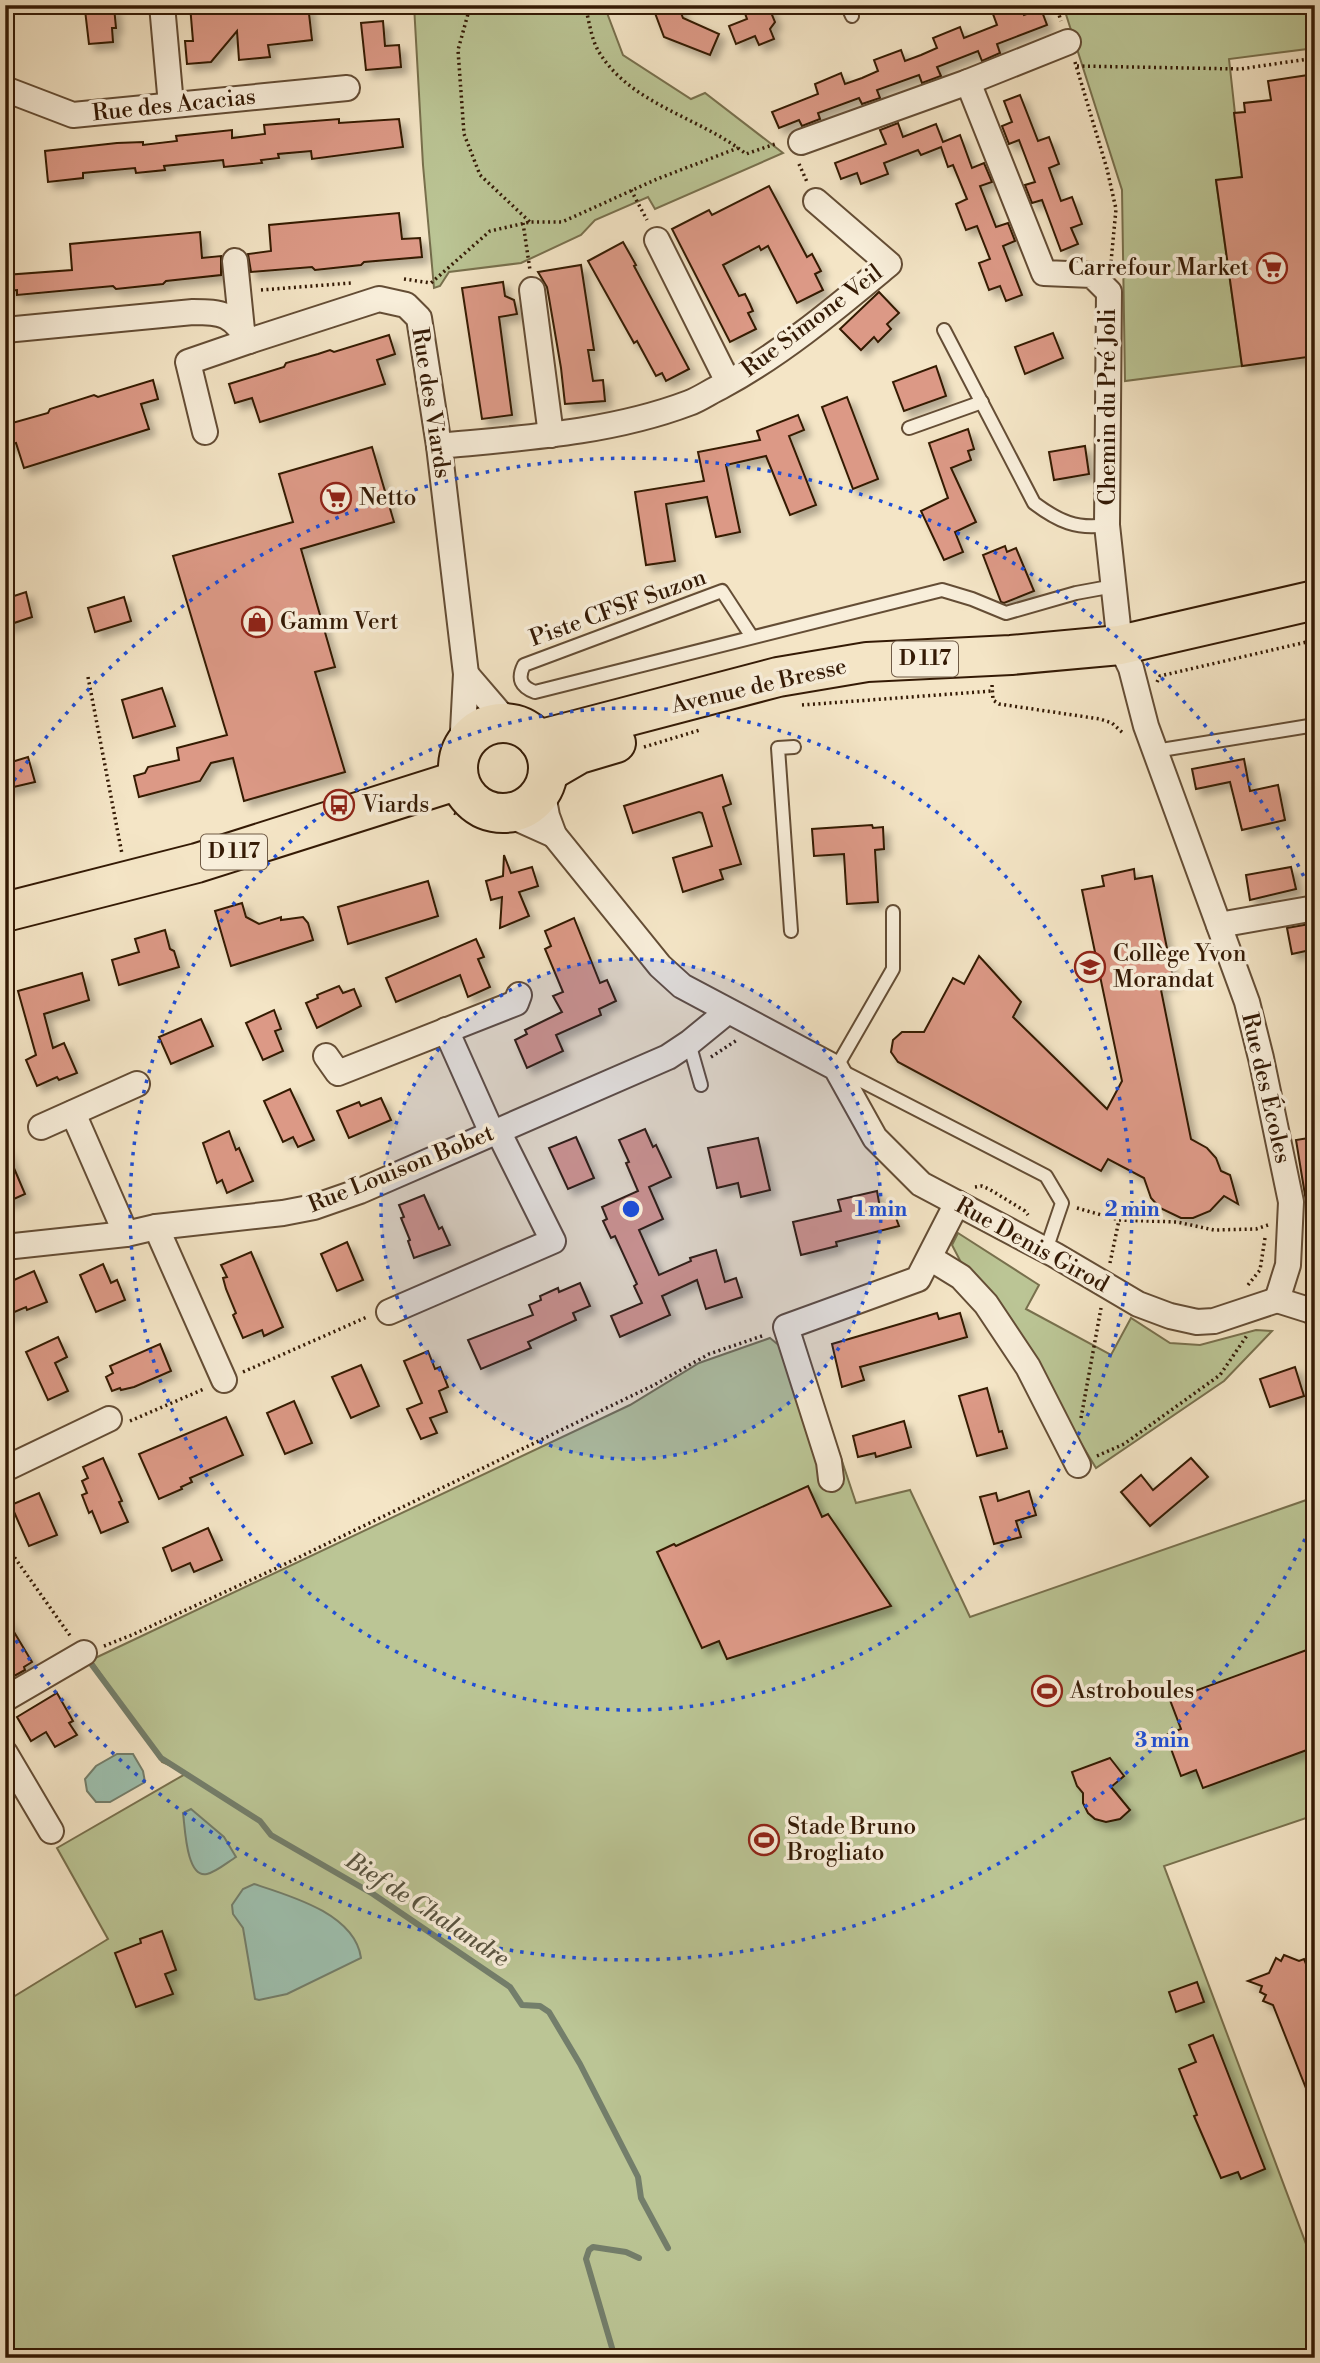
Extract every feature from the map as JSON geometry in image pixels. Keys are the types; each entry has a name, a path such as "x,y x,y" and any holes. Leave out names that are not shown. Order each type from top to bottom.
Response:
{"main road":[{"name":"Avenue de Bresse","path":"534,756 778,677 867,663 1011,655 1136,666 1315,600"},
{"name":"Avenue de Bresse","path":"534,756 579,754 786,692 890,684 992,686 1136,666 1315,626"},
{"path":"494,723 534,756 527,806 505,813 482,808 464,792 460,765 469,737 480,729 494,723"},
{"name":"D 117","path":"5,912 197,863 337,821 460,765"}],"street":[{"path":"162,5 172,105"},
{"path":"801,142 968,82 1071,49"},
{"path":"968,82 1044,273 1092,275 1109,292"},
{"name":"Rue des Acacias","path":"5,89 73,115 347,88"},
{"name":"Rue Simone Veil","path":"439,446 551,435 638,419 691,402 745,373 826,317 889,264 816,201"},
{"path":"657,240 728,382"},
{"path":"235,261 245,335"},
{"path":"532,289 551,435"},
{"name":"Chemin du Pré Joli","path":"1109,292 1107,526 1114,586 1136,666"},
{"name":"Rue des Viards","path":"205,432 188,362 245,335 379,299 406,305 419,318 439,446 466,674 460,765"},
{"path":"5,330 220,312 245,335"},
{"name":"Rue des Écoles","path":"1136,666 1141,713 1247,1002 1261,1058 1291,1202 1279,1218 1288,1265 1276,1300"},
{"path":"466,674 534,756 547,816 554,835 660,966 682,986 836,1068"},
{"path":"505,813 554,835"},
{"path":"1219,925 1315,908"},
{"path":"326,1056 338,1073 516,1003 519,995"},
{"name":"Rue Louison Bobet","path":"5,1247 126,1234 156,1227 314,1207 360,1191 668,1057 727,1012"},
{"path":"389,1312 553,1241 495,1132 446,1030"},
{"name":"Rue Denis Girod","path":"836,1068 875,1138 921,1184 1046,1250 1138,1304 1196,1322 1214,1321 1276,1300"},
{"path":"41,1127 137,1084"},
{"path":"74,1113 126,1234"},
{"path":"831,1479 829,1462 786,1327 918,1279 957,1203"},
{"path":"156,1227 224,1380"},
{"path":"930,1258 961,1278 986,1304 1028,1367 1078,1465"},
{"path":"1276,1300 1312,1309"},
{"path":"5,1469 109,1419"},
{"path":"5,1699 84,1653"},
{"path":"5,1753 51,1830"}],"lane":[{"path":"944,330 1034,503 1055,519 1071,525 1091,528 1107,526"},
{"path":"909,428 982,402"},
{"name":"Piste CFSF Suzon","path":"752,637 722,591 524,665 519,675 526,689 535,692 942,590 1006,613 1076,593 1114,586"},
{"path":"1155,751 1315,725"},
{"path":"792,931 778,748 794,747"},
{"path":"893,912 893,969 836,1068 1046,1176 1062,1203 1046,1250"},
{"path":"689,1043 701,1086"}],"path":[{"path":"473,5 458,50 464,134 480,175 530,222"},
{"path":"585,5 597,50 616,76 649,98 746,154 793,138 801,142 799,166 816,201"},
{"name":"Chemin du Pré Joli","path":"1071,49 1107,169 1116,209 1109,292"},
{"path":"1077,66 1240,69 1315,58"},
{"path":"404,279 430,283 490,231 530,222 562,222 631,190 738,148"},
{"path":"631,190 657,240"},
{"path":"523,223 532,289"},
{"path":"238,291 362,282"},
{"path":"1136,666 1160,676 1315,640"},
{"path":"88,677 123,857 124,882"},
{"path":"794,705 992,686 993,700 999,705 1100,719 1112,723 1127,737"},
{"path":"640,748 705,729"},
{"path":"1062,1203 1119,1220 1177,1222 1214,1230 1256,1229 1279,1218"},
{"path":"1266,1226 1279,1218"},
{"path":"1119,1220 1080,1418 1078,1465 1124,1444 1220,1376 1252,1329"},
{"path":"1247,1286 1260,1270 1266,1226"},
{"path":"109,1419 124,1424 364,1317 389,1312"},
{"path":"5,1544 84,1653 132,1635 281,1566 653,1385 709,1354 786,1327"}],"shaded area":[{"path":"414,5 604,5 623,55 691,99 705,93 783,153 655,209 648,197 595,220 581,235 521,263 449,272 440,286 434,288 423,165"},
{"path":"1063,5 1315,5 1315,48 1229,59 1242,177 1216,181 1242,366 1125,381 1122,190"},
{"path":"958,1233 1039,1285 1026,1309 1111,1355 1131,1318 1170,1343 1200,1345 1256,1330 1272,1331 1224,1381 1096,1468 1014,1332 966,1272 952,1245"},
{"name":"Stade Bruno Brogliato","path":"770,1338 786,1351 821,1459 839,1452 856,1503 910,1490 970,1617 1315,1497 1315,1815 1164,1866 1315,2268 1315,2358 5,2358 5,2002 108,1939 57,1848 187,1773 162,1762 91,1660 630,1405 699,1363"},
{"path":"117,1754 133,1754 143,1771 145,1782 110,1802 96,1802 87,1791 85,1779 96,1766"},
{"path":"191,1809 224,1837 236,1857 207,1874 200,1873 195,1868 188,1850 183,1813"},
{"path":"254,1884 303,1901 334,1918 356,1943 361,1958 287,1994 255,1999 243,1928 233,1914 232,1905 243,1889"}],"building":[{"path":"190,5 308,5 312,40 268,45 270,57 239,60 237,31 211,62 187,64 185,41 193,41"},
{"path":"652,5 678,5 683,18 719,34 710,55 664,37"},
{"path":"742,5 768,5 775,22 770,29 774,39 759,45 755,36 736,44 729,26 747,19"},
{"path":"1021,5 1024,15 1041,9 1047,25 997,44 1000,53 982,61 978,51 937,67 941,76 922,83 919,75 877,90 880,98 862,104 859,98 818,113 820,119 802,126 799,120 779,128 772,112 818,94 815,84 841,73 845,84 862,78 878,71 874,60 901,50 905,61 921,55 937,48 933,38 960,27 964,38 997,25 993,14"},
{"path":"114,7 116,28 112,28 113,42 89,44 85,10"},
{"path":"383,21 385,46 399,45 401,67 366,70 361,23"},
{"name":"Carrefour Market","path":"1315,74 1315,356 1242,366 1216,180 1242,177 1234,113 1245,112 1244,103 1271,100 1268,81"},
{"path":"1020,95 1038,141 1049,137 1059,164 1049,168 1061,201 1072,197 1082,224 1071,228 1078,244 1061,251 1042,200 1032,203 1025,185 1035,182 1019,140 1009,144 1002,126 1012,122 1004,101"},
{"path":"339,119 339,123 399,119 403,147 312,159 311,151 278,154 279,158 261,160 262,163 224,167 223,160 164,166 165,170 136,173 135,168 83,173 83,178 48,182 45,151 117,143 143,142 143,145 177,141 176,136 232,130 232,138 265,134 264,125"},
{"path":"898,123 903,137 936,124 943,142 960,135 972,168 984,163 992,182 980,186 996,227 1008,223 1015,241 1003,246 1022,295 1006,301 1000,286 989,290 979,263 990,259 977,226 966,230 956,204 967,199 953,165 948,167 941,147 921,155 918,150 884,163 888,174 861,184 857,173 841,179 835,163 886,144 880,130"},
{"path":"769,186 807,257 812,254 821,271 815,274 823,290 797,303 768,246 761,250 759,246 723,265 739,296 745,294 753,311 748,313 756,329 730,342 672,229 709,210 712,215"},
{"path":"399,213 402,239 420,238 422,257 315,270 312,267 251,272 248,254 271,251 269,225"},
{"path":"200,232 202,258 221,256 221,275 116,289 113,286 17,295 17,290 5,291 5,275 72,270 70,244"},
{"path":"623,242 689,369 666,381 662,373 656,376 637,341 634,343 588,261"},
{"path":"581,265 594,350 588,350 593,381 603,380 605,401 565,404 547,287 538,272"},
{"path":"503,282 505,296 514,300 517,314 499,317 512,415 482,419 462,288"},
{"path":"879,292 899,313 887,324 891,329 878,342 874,337 861,350 840,329"},
{"path":"1053,333 1063,358 1025,374 1015,347"},
{"path":"389,335 395,354 377,360 385,384 260,422 252,398 235,403 229,384 284,367 286,363"},
{"path":"936,366 946,396 904,411 893,382"},
{"path":"153,380 158,399 141,404 149,429 24,468 16,443 5,446 5,425 48,413 50,409 94,395 98,397"},
{"path":"847,397 878,479 853,489 822,407"},
{"path":"798,415 804,430 789,436 816,505 790,515 766,456 726,465 740,532 716,537 707,497 666,504 675,561 646,565 635,492 704,481 698,452 760,440 757,431"},
{"path":"968,429 974,449 968,451 971,460 951,468 976,522 955,532 963,552 944,560 921,511 948,498 929,443"},
{"path":"1085,446 1089,474 1054,480 1049,452"},
{"name":"Gamm Vert","path":"372,447 394,522 301,549 335,667 315,672 345,772 244,801 233,758 211,763 200,781 139,797 134,776 145,773 148,767 179,760 177,748 227,735 173,556 293,522 279,474"},
{"path":"1005,546 1007,552 1016,548 1034,591 1004,603 1001,602 983,555"},
{"path":"26,592 32,617 5,626 5,599"},
{"path":"124,597 131,621 95,632 88,608"},
{"path":"162,688 175,726 133,738 122,700"},
{"path":"28,757 35,782 5,789 5,764"},
{"path":"1244,759 1250,791 1278,785 1285,820 1242,830 1230,782 1196,789 1192,769"},
{"path":"722,775 731,804 723,807 741,864 720,870 723,879 683,892 673,858 712,846 702,813 633,833 624,806"},
{"path":"872,825 873,828 883,827 884,849 875,850 878,902 847,904 844,854 814,856 812,829"},
{"path":"504,855 511,873 532,867 538,886 519,892 529,916 500,928 502,897 491,900 486,881 503,876"},
{"path":"1291,867 1296,889 1250,900 1246,875"},
{"path":"1134,869 1135,879 1152,876 1174,982 1160,985 1191,1139 1207,1148 1216,1158 1221,1171 1230,1175 1238,1204 1224,1196 1210,1211 1193,1218 1181,1218 1160,1208 1151,1198 1144,1178 1108,1159 1101,1171 898,1062 891,1052 893,1040 902,1032 924,1032 953,978 964,984 979,956 1021,1002 1013,1017 1107,1109 1122,1081 1082,890 1104,886 1102,876"},
{"path":"428,881 438,916 348,944 338,907"},
{"path":"242,903 246,917 259,924 281,917 281,920 303,917 308,923 313,940 231,966 215,911"},
{"path":"574,918 600,983 607,980 616,1001 599,1009 601,1015 556,1035 563,1051 527,1068 515,1040 527,1034 525,1030 562,1012 553,996 563,992 545,949 551,946 545,931"},
{"path":"1315,923 1315,949 1292,954 1287,928"},
{"path":"165,930 179,967 119,985 112,960 139,952 135,939"},
{"path":"476,939 484,957 478,959 490,987 468,997 460,975 396,1002 386,978"},
{"path":"82,973 89,1000 44,1014 53,1048 64,1043 77,1073 59,1080 57,1077 37,1086 26,1060 36,1055 18,991"},
{"path":"339,986 343,993 354,989 361,1006 317,1028 306,1003"},
{"path":"274,1010 281,1029 275,1031 283,1051 263,1060 246,1023"},
{"path":"201,1019 213,1046 171,1064 159,1037"},
{"path":"290,1089 314,1140 298,1147 293,1137 283,1142 264,1101"},
{"path":"381,1098 391,1120 349,1138 337,1111 359,1102 361,1106"},
{"path":"645,1129 671,1177 649,1187 663,1219 639,1230 659,1275 691,1261 690,1258 716,1250 725,1282 736,1278 742,1297 706,1309 697,1280 662,1296 670,1315 620,1337 611,1316 642,1303 634,1286 637,1284 615,1236 611,1238 603,1221 607,1219 602,1207 638,1191 619,1140"},
{"path":"229,1131 253,1181 227,1193 222,1180 217,1183 203,1143"},
{"path":"576,1137 594,1178 568,1189 549,1148"},
{"path":"1315,1137 1315,1201 1306,1201 1296,1140"},
{"path":"758,1138 770,1190 741,1197 738,1183 717,1188 708,1148"},
{"path":"5,1147 25,1194 5,1203"},
{"path":"877,1191 881,1214 893,1210 899,1226 836,1242 837,1246 801,1255 793,1222 841,1211 838,1200"},
{"path":"424,1195 439,1229 442,1227 450,1245 414,1258 399,1205"},
{"path":"347,1242 363,1280 337,1291 321,1254"},
{"path":"251,1252 283,1327 264,1336 262,1330 243,1338 233,1315 236,1313 226,1289 223,1278 227,1277 221,1265"},
{"path":"103,1264 111,1283 117,1280 125,1300 96,1312 80,1275"},
{"path":"34,1271 47,1302 5,1316 5,1284"},
{"path":"580,1283 590,1306 573,1313 576,1320 528,1342 531,1348 481,1369 468,1340 533,1315 529,1305 541,1300 540,1296"},
{"path":"937,1313 939,1319 960,1313 967,1337 860,1367 864,1380 842,1387 832,1344"},
{"path":"58,1337 67,1357 55,1363 68,1391 48,1400 26,1352"},
{"path":"160,1344 171,1371 134,1387 112,1391 106,1377 113,1373 110,1366"},
{"path":"428,1351 435,1369 440,1367 448,1387 439,1391 447,1412 430,1418 437,1433 421,1439 407,1409 422,1403 404,1361"},
{"path":"361,1365 379,1406 351,1418 332,1377"},
{"path":"1295,1367 1304,1396 1270,1407 1260,1379"},
{"path":"987,1388 999,1432 1002,1431 1007,1448 977,1456 959,1396"},
{"path":"294,1401 312,1443 285,1454 267,1413"},
{"path":"226,1417 243,1455 190,1478 192,1482 181,1487 182,1489 159,1499 139,1454"},
{"path":"904,1421 911,1447 876,1457 875,1453 858,1457 853,1436"},
{"path":"103,1458 128,1522 101,1533 82,1495 87,1493 82,1481 88,1478 83,1467"},
{"path":"1191,1458 1208,1477 1150,1526 1121,1492 1141,1475 1153,1490"},
{"path":"808,1486 822,1517 828,1514 891,1606 727,1659 719,1641 702,1648 657,1552 674,1544 676,1546"},
{"path":"1029,1491 1036,1515 1016,1521 1021,1537 994,1544 980,1497 996,1493 998,1501"},
{"path":"39,1493 57,1535 29,1546 11,1505"},
{"path":"208,1528 222,1560 194,1572 190,1563 172,1571 163,1548"},
{"path":"5,1617 32,1662 24,1667 25,1670 5,1681"},
{"path":"1315,1647 1315,1747 1203,1788 1196,1770 1181,1776 1166,1735 1181,1729 1170,1700"},
{"path":"57,1693 73,1721 69,1723 77,1735 55,1747 46,1732 31,1741 17,1717"},
{"path":"1110,1758 1124,1776 1111,1787 1130,1810 1120,1819 1106,1822 1095,1819 1088,1813 1083,1803 1083,1793 1072,1772"},
{"path":"162,1931 176,1970 165,1974 173,1994 136,2007 115,1953"},
{"path":"1284,1955 1299,1961 1304,1959 1315,1987 1315,2111 1273,2005 1263,2001 1266,1995 1260,1992 1262,1986 1248,1981 1269,1973 1276,1958 1281,1961"},
{"path":"1197,1982 1204,2002 1176,2012 1169,1992"},
{"path":"1213,2035 1265,2169 1241,2179 1238,2172 1221,2178 1194,2116 1197,2115 1179,2069 1196,2062 1189,2045"}],"waterway":[{"name":"Bief de Chalandre","path":"89,1661 161,1758 260,1821 271,1835 373,1894 510,1987 522,2005 540,2006 549,2012 580,2064 638,2177 641,2198 668,2248"},
{"name":"Bief de Chalandre","path":"615,2358 586,2259 593,2247 626,2252 639,2258"}],"place":[{"name":"Carrefour Market","path":"1272,268"},
{"name":"Netto","path":"336,498"},
{"name":"Gamm Vert","path":"257,622"},
{"name":"Viards","path":"339,805"},
{"name":"Collège Yvon Morandat","path":"1090,967"},
{"name":"Astroboules","path":"1047,1691"},
{"name":"Stade Bruno Brogliato","path":"764,1840"}]}
